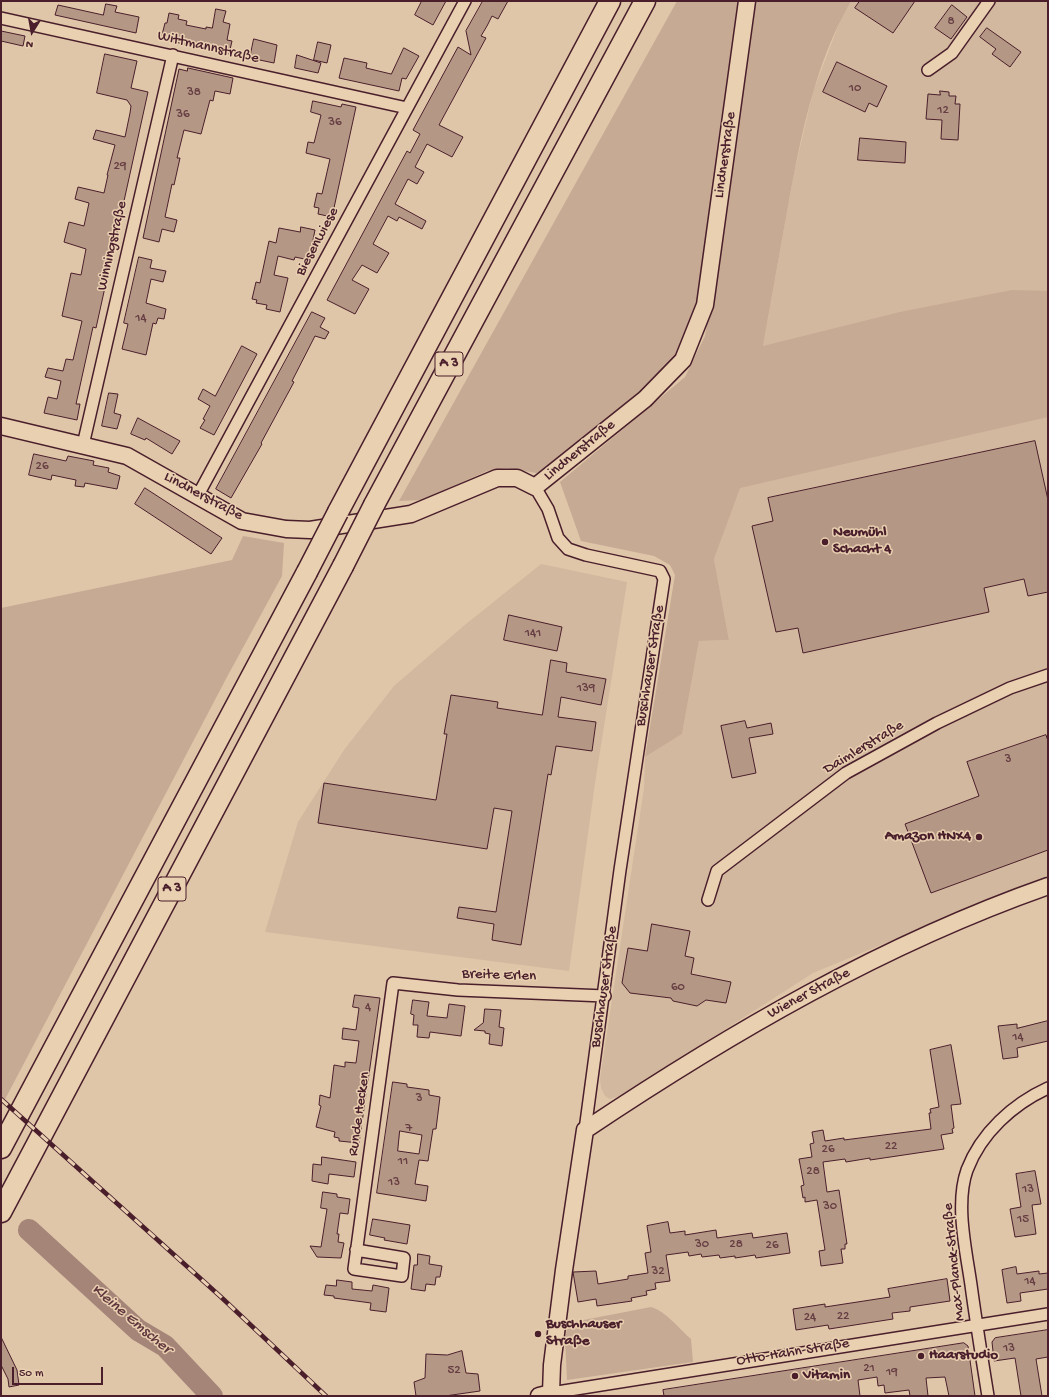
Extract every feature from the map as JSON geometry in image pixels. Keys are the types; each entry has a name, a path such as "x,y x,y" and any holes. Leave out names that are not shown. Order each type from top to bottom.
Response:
{"highway":[{"name":"A 3","path":"1,1148 610,1"},
{"name":"A 3","path":"1,1212 374,505 645,1"}],"street":[{"name":"Biesenwiese","path":"197,497 464,1"},
{"name":"Lindnerstraße","path":"1,426 135,459 197,497 242,520 299,531 412,514 498,478 517,478 535,487 645,400 683,360 705,304 747,1"},
{"path":"928,70 952,53 989,1"},
{"name":"Wittmannstraße","path":"1,18 407,108"},
{"name":"Winningstraße","path":"83,445 173,55"},
{"name":"Buschhauser Straße","path":"535,487 548,509 558,538 568,549 586,555 660,572 664,578 620,870 605,996 547,1395"},
{"name":"Daimlerstraße","path":"708,900 717,871 846,773 937,723 1010,688 1048,675"},
{"name":"Wiener Straße","path":"585,1130 684,1066 792,1002 891,952 992,906 1048,886"},
{"name":"Breite Erlen","path":"393,983 458,990 605,996"},
{"name":"Runde Hecken","path":"356,1250 393,983"},
{"name":"Max-Planck-Straße","path":"988,1396 965,1244 962,1198 967,1171 991,1130 1026,1098 1048,1088"},
{"name":"Otto-Hahn-Straße","path":"547,1395 977,1324 1048,1314"}],"shaded area":[{"path":"677,1 741,1 704,304 682,359 544,471 536,473 507,468 487,471 422,500 399,501"},
{"path":"756,1 851,1 838,25 827,51 803,130 763,346 900,312 1012,290 1048,291 1048,417 740,488 714,559 729,640 699,641 682,734 645,757 675,575 670,565 654,556 581,541 560,482 685,377 705,336 723,229"},
{"path":"851,1 1048,1 1048,876 813,973 623,1095 610,1099 605,1096 601,1088 600,1079 644,788 645,757 682,734 699,641 729,640 714,559 739,488 794,173 813,92 842,16"},
{"path":"243,536 284,543 282,576 227,677 1,1107 1,608 232,560"},
{"path":"541,564 627,582 595,783 569,971 265,932 298,822 344,750 394,686 466,624"},
{"path":"651,1307 667,1316 691,1339 693,1362 567,1380 565,1339 568,1323"}],"building":[{"path":"422,1 446,1 433,25 415,15"},
{"path":"483,1 508,1 498,19 492,16 481,36 486,38 439,125 463,137 452,157 427,144 415,167 424,172 417,184 408,179 395,204 426,221 422,229 399,217 397,221 388,216 373,244 389,253 377,273 362,265 352,280 369,289 355,314 327,300 407,151 410,153 420,134 413,130 458,47 471,55 466,31"},
{"path":"860,1 915,1 893,33 855,8"},
{"path":"106,4 117,6 115,12 139,17 136,33 55,15 58,5 103,15"},
{"path":"952,5 967,17 951,39 935,28"},
{"path":"216,9 226,11 223,22 230,24 227,40 232,41 229,54 161,39 169,13 179,15 178,19 187,21 186,25 206,29 206,27 212,28"},
{"path":"987,28 1021,52 1010,67 992,54 996,49 980,37"},
{"path":"1,31 25,36 23,46 1,41"},
{"path":"254,39 277,45 274,63 250,58"},
{"path":"318,42 331,45 327,63 314,60"},
{"path":"404,48 419,56 406,79 402,78 399,91 339,78 344,58 367,63 366,68 391,74"},
{"path":"105,54 137,61 131,88 148,92 96,328 93,327 76,404 80,404 77,420 44,413 48,397 57,399 61,381 45,377 48,368 63,371 66,359 73,360 82,321 62,316 71,273 81,275 86,249 64,242 69,222 84,226 89,203 75,199 78,187 104,193 115,145 93,139 96,130 125,137 130,113 131,106 127,100 97,93"},
{"path":"297,55 321,63 318,73 295,68"},
{"path":"837,62 887,86 877,107 869,103 865,112 823,92"},
{"path":"188,68 233,78 230,94 215,91 213,101 210,100 201,134 184,130 177,158 180,158 174,185 172,184 165,217 177,220 174,232 162,229 159,242 143,238 179,69 187,71"},
{"path":"940,91 949,92 949,96 956,96 955,104 960,104 958,140 941,139 942,120 926,119 928,94 940,95"},
{"path":"313,101 341,107 342,104 356,107 332,217 318,214 319,208 314,207 317,193 322,194 330,159 306,153 308,142 314,143 321,115 311,112"},
{"path":"860,138 906,142 905,163 858,160"},
{"path":"301,227 315,230 309,260 295,257 294,260 278,256 274,275 288,278 280,312 266,309 267,305 256,303 257,300 252,299 256,282 260,283 269,241 276,243 279,228 300,232"},
{"path":"139,257 152,260 150,268 166,271 163,282 151,279 146,303 166,309 164,319 158,318 156,324 153,323 146,355 122,349 128,324 124,323"},
{"path":"312,312 325,318 320,327 329,332 325,339 315,336 292,381 294,382 261,443 262,444 231,498 216,489"},
{"path":"242,346 257,354 214,435 200,428 205,420 203,419 210,406 198,399 203,389 215,396"},
{"path":"109,393 118,394 114,413 121,415 117,429 102,426"},
{"path":"138,418 180,441 172,454 146,438 145,440 131,434"},
{"path":"1035,441 1048,500 1048,592 1028,596 1024,579 984,588 989,612 803,653 798,628 776,632 752,526 773,521 768,498"},
{"path":"34,454 66,461 68,456 94,461 93,465 109,468 108,472 120,476 117,489 85,483 84,487 75,486 76,480 52,475 51,480 29,475"},
{"path":"145,488 222,538 211,554 135,504"},
{"path":"509,615 562,627 557,651 504,640"},
{"path":"551,660 567,663 566,672 606,679 601,705 561,697 558,717 596,722 592,751 556,746 551,775 548,774 521,945 492,940 494,924 457,918 459,907 496,912 512,811 494,808 487,849 318,823 324,783 436,800 447,734 444,734 451,695 498,702 497,708 542,715"},
{"path":"745,721 747,728 771,723 773,734 749,738 756,773 732,778 721,726"},
{"name":"Amazon HNX4","path":"1046,735 1048,741 1048,850 931,893 905,824 979,796 967,762"},
{"path":"652,924 690,931 685,956 694,958 691,974 731,982 726,1003 706,1000 697,1006 673,1001 671,998 630,993 622,983 628,948 647,951"},
{"path":"355,995 380,998 359,1143 339,1141 339,1138 334,1137 335,1132 316,1127 321,1106 319,1105 320,1095 330,1098 334,1065 345,1067 345,1062 356,1063 359,1041 342,1039 343,1028 356,1030 359,1008 353,1007"},
{"path":"413,1000 429,1002 427,1016 447,1018 449,1004 465,1006 461,1036 430,1032 429,1038 417,1037 418,1025 413,1025 414,1015 411,1014"},
{"path":"485,1009 501,1010 499,1027 504,1028 502,1046 489,1044 490,1034 485,1033 485,1031 474,1030 483,1023"},
{"path":"1048,1021 1048,1041 1017,1048 1018,1057 1003,1059 998,1026 1017,1024 1017,1028"},
{"path":"951,1045 961,1104 951,1105 954,1128 952,1129 953,1133 941,1135 944,1149 870,1160 870,1158 846,1162 845,1159 823,1162 827,1192 839,1190 847,1244 845,1244 845,1249 841,1249 843,1263 821,1266 819,1251 825,1250 817,1200 805,1202 805,1197 803,1198 801,1186 804,1185 799,1159 812,1157 810,1144 814,1143 812,1132 823,1130 825,1141 931,1129 930,1109 939,1107 930,1050"},
{"path":"393,1082 407,1084 407,1087 429,1090 429,1095 440,1097 436,1129 433,1129 428,1161 419,1160 415,1184 428,1186 426,1201 377,1193","holes":["400,1131 422,1135 419,1154 398,1151"]},
{"path":"322,1157 356,1162 354,1177 329,1174 328,1184 312,1181 313,1164 321,1165"},
{"path":"1035,1171 1041,1204 1032,1205 1036,1234 1015,1237 1010,1209 1021,1207 1016,1174"},
{"path":"323,1192 337,1194 337,1197 350,1199 348,1214 340,1213 337,1234 339,1234 338,1242 344,1243 341,1258 317,1257 310,1246 321,1247 327,1209 321,1208"},
{"path":"373,1219 410,1225 407,1244 384,1240 385,1238 370,1235"},
{"path":"668,1222 670,1233 685,1231 685,1235 716,1230 717,1238 752,1233 753,1238 787,1233 790,1253 756,1258 755,1255 735,1258 735,1256 720,1258 719,1255 702,1257 701,1254 689,1256 688,1252 666,1255 670,1281 655,1283 656,1289 646,1291 647,1295 631,1298 632,1301 597,1306 596,1299 578,1302 573,1272 596,1271 598,1284 628,1279 628,1276 648,1273 645,1253 651,1252 647,1226"},
{"path":"418,1254 430,1256 429,1264 442,1266 440,1277 436,1277 435,1285 426,1284 425,1291 411,1289 414,1265 417,1265"},
{"path":"1016,1267 1017,1274 1039,1271 1039,1274 1048,1273 1048,1289 1020,1293 1021,1301 1007,1303 1002,1270"},
{"path":"947,1279 950,1301 910,1307 910,1311 892,1313 893,1319 829,1329 828,1325 796,1330 793,1309 825,1304 825,1307 890,1297 888,1289"},
{"path":"337,1280 352,1282 352,1289 372,1291 373,1285 389,1288 386,1312 370,1310 371,1303 334,1298 334,1296 324,1295 326,1285 336,1286"},
{"path":"1048,1330 1048,1357 1036,1359 1042,1396 1021,1396 1015,1358 994,1361 992,1342 995,1338"},
{"path":"1,1337 17,1370 19,1385 9,1387 8,1379 1,1365"},
{"path":"964,1343 968,1346 975,1396 949,1396 945,1377 926,1378 928,1396 910,1396 909,1390 885,1393 884,1385 878,1386 877,1377 858,1380 860,1396 664,1396 663,1390"},
{"path":"462,1351 466,1373 478,1374 480,1391 445,1396 416,1396 414,1382 425,1378 426,1354 447,1355"}],"waterway":[{"name":"Kleine Emscher","path":"29,1230 138,1330 165,1346 212,1396"}],"railway":[{"path":"1,1099 221,1297 326,1396"}],"place":[{"name":"Neumühl Schacht 4","path":"825,542"},
{"name":"Amazon HNX4","path":"979,837"},
{"name":"Buschhauser Straße","path":"538,1334"},
{"name":"Haarstudio","path":"921,1356"},
{"name":"Vitamin","path":"795,1376"}]}
